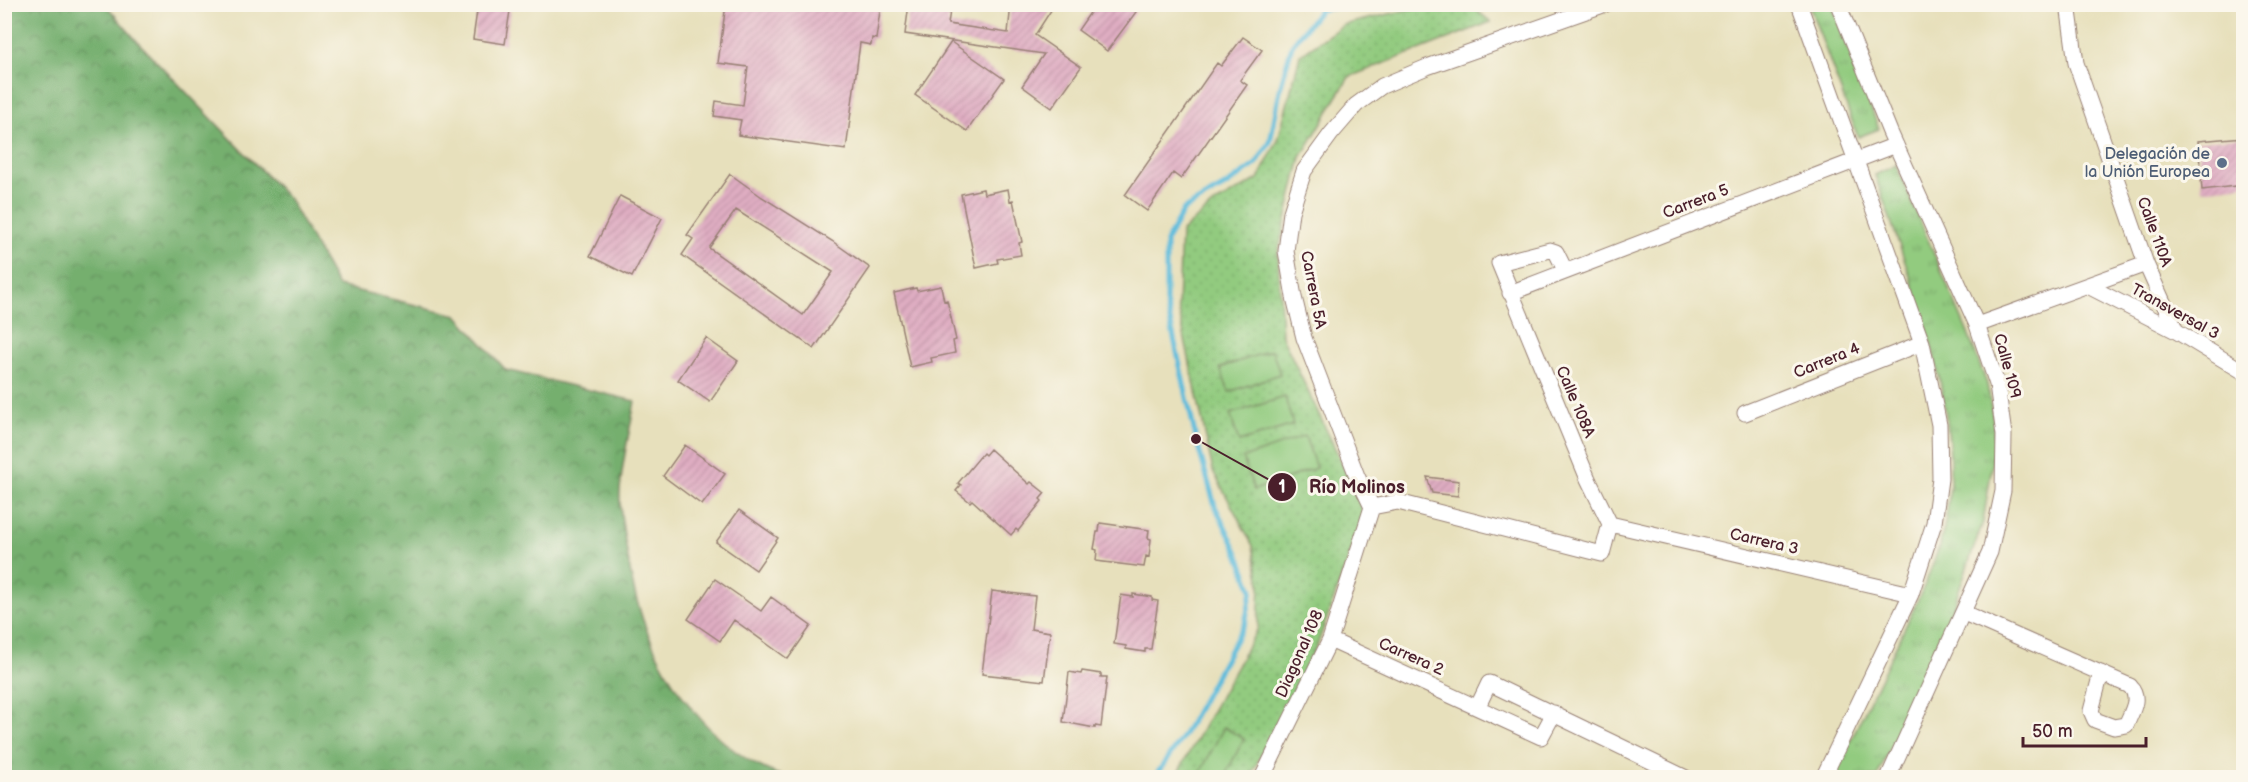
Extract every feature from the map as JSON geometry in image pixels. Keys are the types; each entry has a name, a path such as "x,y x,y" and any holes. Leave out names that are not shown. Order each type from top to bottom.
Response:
{"street":[{"name":"Carrera 5A","path":"1372,507 1357,476 1304,338 1294,297 1286,251 1291,212 1305,171 1331,134 1356,105 1382,86 1427,67 1606,4"},
{"path":"1799,4 1922,343 1939,425 1940,478 1934,523 1911,594 1823,777"},
{"name":"Calle 109","path":"1839,4 1896,145 1977,325 1997,384 2004,435 2003,491 1990,552 1888,777"},
{"name":"Calle 110A","path":"2068,4 2076,63 2146,264 2176,331"},
{"name":"Carrera 5","path":"1510,293 1896,145"},
{"name":"Calle 108A","path":"1565,270 1556,252 1550,250 1499,263 1588,479 1610,525"},
{"path":"1977,325 2146,264"},
{"name":"Transversal 3","path":"2088,286 2176,331 2244,372"},
{"name":"Carrera 4","path":"1745,413 1922,343"},
{"path":"1372,507 1398,502 1602,554 1610,525"},
{"name":"Diagonal 108","path":"1262,777 1330,640 1372,507"},
{"name":"Carrera 3","path":"1610,525 1911,594"},
{"path":"1964,613 2101,674"},
{"name":"Carrera 2","path":"1330,640 1478,706 1541,737 1554,713"},
{"path":"1478,706 1489,683 1686,777"}],"green space":[{"path":"5,4 106,5 137,41 289,199 338,286 457,315 506,370 635,401 622,469 620,505 632,582 647,631 674,684 712,731 735,751 760,766 786,777 5,777"},
{"path":"1427,5 1470,5 1491,22 1349,77 1301,157 1278,253 1282,336 1365,512 1318,643 1250,777 1175,778 1258,628 1260,584 1253,546 1213,471 1178,307 1181,232 1212,205 1258,179 1278,140 1300,55 1343,25"},
{"path":"1809,5 1832,5 1879,129 1858,137"},
{"path":"1896,165 1967,331 1987,384 1994,424 1992,466 1983,522 1952,610 1877,777 1833,777 1929,574 1944,528 1950,485 1949,440 1943,395 1932,349 1875,175"},
{"path":"1272,350 1280,374 1229,392 1220,368"},
{"path":"1285,397 1293,425 1239,442 1230,414"},
{"path":"1305,436 1316,468 1254,490 1243,458"},
{"path":"1224,727 1244,739 1224,777 1198,777"}],"building":[{"path":"478,4 511,4 505,44 473,39"},
{"path":"726,4 881,4 876,39 872,38 871,45 860,43 846,150 738,135 741,120 714,116 716,101 743,105 748,67 718,63"},
{"path":"909,4 927,4 926,8 950,11 948,24 1008,33 1011,4 1055,4 1035,35 1081,67 1052,108 1022,86 1044,54 905,34"},
{"path":"1096,4 1125,4 1136,12 1107,51 1078,30"},
{"path":"1243,37 1262,50 1240,80 1247,85 1181,179 1173,173 1147,211 1125,195 1217,63 1221,66"},
{"path":"951,42 1004,79 967,131 915,95"},
{"name":"Delegación de la Unión Europea","path":"2244,137 2244,185 2202,190 2198,141"},
{"path":"730,174 870,268 814,349 682,255 693,239 687,235","holes":["736,210 833,272 803,315 709,248"]},
{"path":"983,189 984,194 1008,189 1010,201 1013,200 1022,242 1019,243 1021,255 997,259 998,263 976,268 961,194"},
{"path":"620,196 662,218 632,277 590,256"},
{"path":"941,286 944,301 947,300 956,340 953,341 955,353 931,358 932,362 910,367 894,293"},
{"path":"706,338 738,361 710,402 678,380"},
{"path":"685,445 725,474 702,505 663,476"},
{"path":"990,449 1029,484 1031,482 1045,493 1040,499 1042,501 1018,531 1016,529 1011,535 972,500 970,502 956,491 961,485 958,483 983,453 985,455"},
{"path":"1427,477 1459,481 1458,496 1432,493"},
{"path":"739,510 778,538 756,570 716,542"},
{"path":"1100,523 1149,530 1148,538 1151,539 1149,557 1146,556 1144,567 1096,561 1097,550 1094,549"},
{"path":"715,579 761,611 771,597 811,626 788,659 734,620 720,641 688,619"},
{"path":"992,591 1035,596 1031,629 1050,632 1044,681 982,674"},
{"path":"1133,594 1152,597 1152,600 1158,601 1151,649 1145,649 1145,652 1126,649 1126,646 1114,644 1121,595 1133,597"},
{"path":"1082,671 1107,677 1101,727 1063,722 1069,672 1081,674"}],"waterway":[{"path":"1154,778 1183,736 1245,623 1252,590 1238,553 1215,506 1196,439 1166,302 1166,242 1184,209 1225,186 1256,164 1270,142 1281,85 1292,45 1320,10 1354,4"}],"place":[{"name":"Delegación de la Unión Europea","path":"2222,163"},
{"name":"Río Molinos","path":"1196,439"}]}
